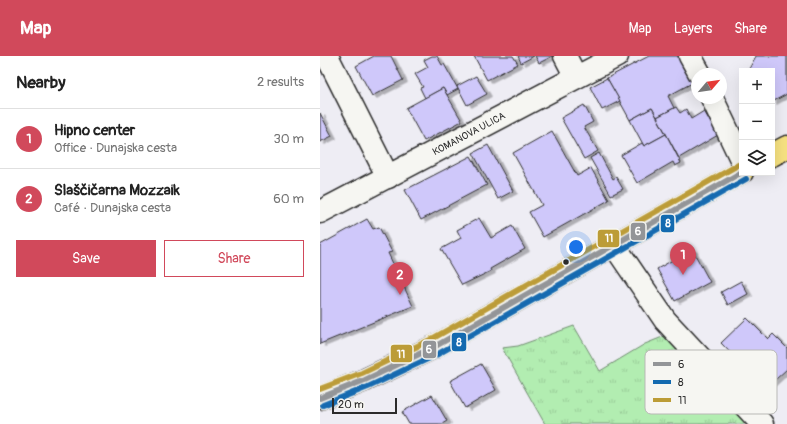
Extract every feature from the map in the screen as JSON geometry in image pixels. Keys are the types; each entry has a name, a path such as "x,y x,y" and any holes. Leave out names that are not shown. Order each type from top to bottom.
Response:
{"main road":[{"path":"775,153 787,147"},
{"path":"320,398 365,380 434,346 739,174"}],"street":[{"path":"327,56 388,178"},
{"path":"565,56 576,77"},
{"name":"KOMANOVA ULICA","path":"320,212 388,178 617,56"},
{"path":"690,56 697,68"},
{"path":"715,104 739,155"},
{"path":"614,245 665,320 693,350"},
{"path":"753,414 762,424"}],"green space":[{"path":"574,326 600,371 645,344 670,334 685,350 645,350 645,414 746,414 755,424 545,424 502,348 518,346"}],"building":[{"path":"374,56 391,56 403,80 372,96 356,66"},
{"path":"432,56 437,56 442,65 444,64 458,89 447,95 443,88 425,98 420,88 423,87 415,74 428,67 424,60"},
{"path":"474,56 513,56 518,64 487,80"},
{"path":"518,56 534,56 521,63"},
{"path":"535,56 553,56 539,63"},
{"path":"649,56 680,56 691,76 691,84 668,96 674,108 657,117 652,108 630,120 607,78"},
{"path":"756,56 787,56 787,94 775,100 775,68 750,68"},
{"path":"476,76 487,94 467,105 457,86"},
{"path":"607,78 620,101 602,110 590,87"},
{"path":"443,88 462,121 424,141 406,108"},
{"path":"584,105 593,122 584,127 598,151 584,159 561,118"},
{"path":"676,107 680,113 686,109 691,119 704,111 718,135 679,158 657,117"},
{"path":"652,108 666,134 644,146 630,120"},
{"path":"320,113 332,136 320,142"},
{"path":"552,131 577,176 591,168 609,200 543,237 529,212 542,205 513,153"},
{"path":"666,134 681,163 675,166 673,162 637,183 621,155 642,143 644,146"},
{"path":"488,145 513,191 498,199 473,153"},
{"path":"599,153 613,179 616,177 623,189 611,195 590,158"},
{"path":"471,156 487,185 421,220 405,190"},
{"path":"479,218 491,238 512,226 525,249 490,269 491,271 462,285 441,249 461,238 457,230"},
{"path":"367,219 373,229 379,227 392,252 388,253 413,306 320,344 320,245"},
{"path":"692,249 710,282 675,301 657,269"},
{"path":"741,281 748,294 728,305 721,292"},
{"path":"747,318 768,339 773,334 787,348 787,369 777,378 777,350 728,350 721,343"},
{"path":"481,364 496,390 465,408 450,381"},
{"path":"432,395 447,421 442,424 409,424 402,412"}],"transit line":[{"name":"11","path":"320,389 362,373 430,340 738,165"},
{"name":"6","path":"320,398 365,380 434,347 739,174"},
{"name":"8","path":"323,405 368,387 438,354 746,179"}],"place":[{"name":"Hipno center","path":"683,275"},
{"name":"Slaščičarna Mozzaik","path":"400,295"}]}
